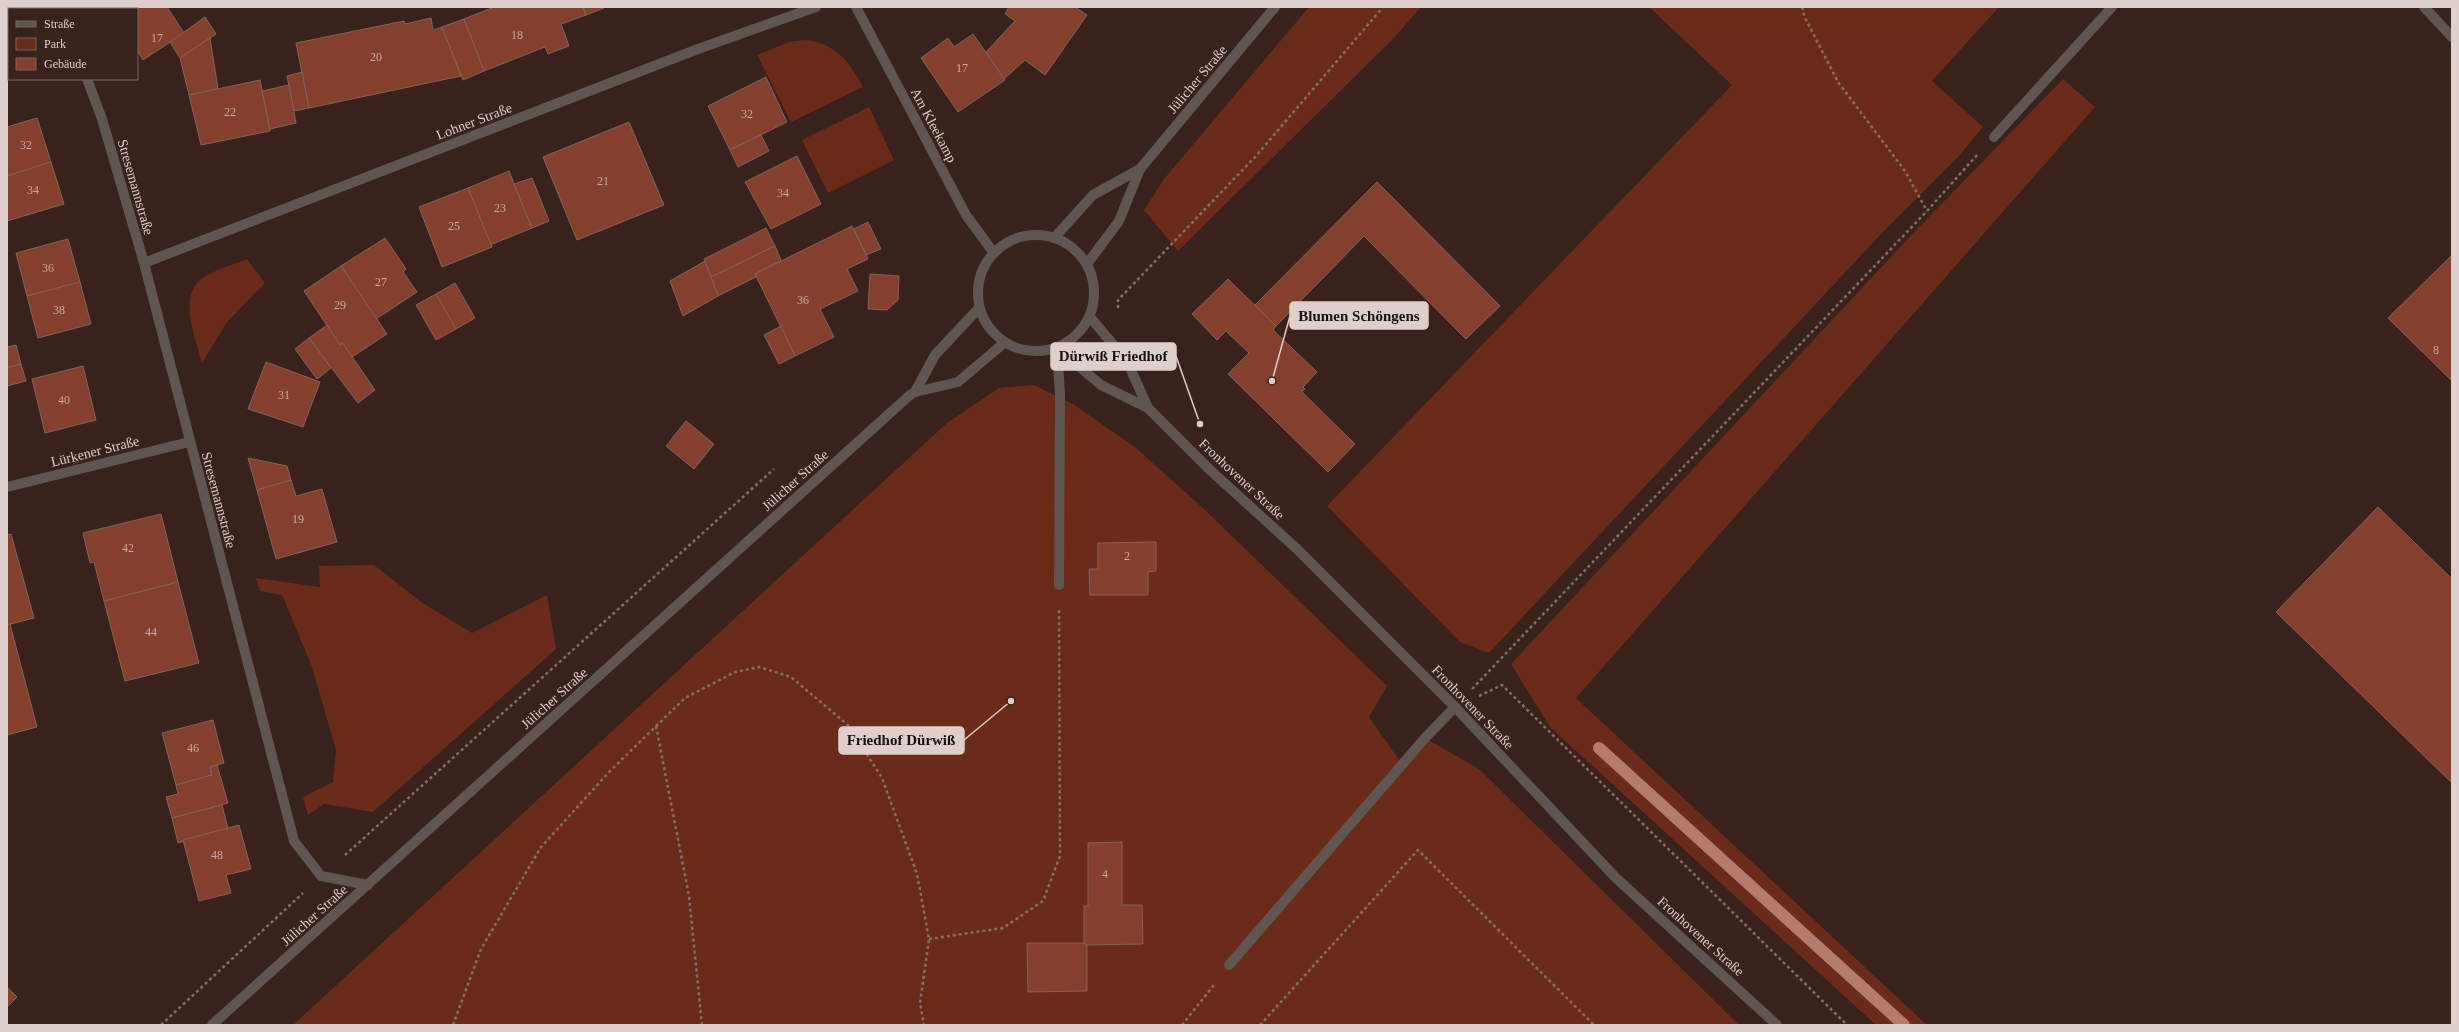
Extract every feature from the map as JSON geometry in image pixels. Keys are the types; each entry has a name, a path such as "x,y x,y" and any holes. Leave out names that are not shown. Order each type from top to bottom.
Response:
{"street":[{"name":"Lohner Straße","path":"144,263 698,49 816,7"},
{"name":"Am Kleekamp","path":"856,7 966,215 994,253"},
{"name":"Jülicher Straße","path":"1087,264 1119,221 1140,169 1275,7"},
{"path":"1994,137 2112,7"},
{"path":"2424,7 2452,36"},
{"name":"Stresemannstraße","path":"87,80 102,119 144,263 189,442 294,841 321,876"},
{"name":"Jülicher Straße","path":"1054,238 1093,195 1140,169"},
{"path":"1032,235 1054,238 1073,248 1087,264 1095,290 1090,317 1077,336 1056,348 1030,352 1004,343 988,328 979,308 977,288 981,275 994,253 1012,241 1032,235"},
{"name":"Jülicher Straße","path":"212,1025 730,556 915,392 935,355 979,308"},
{"name":"Fronhovener Straße","path":"1090,317 1127,362 1148,408"},
{"name":"Jülicher Straße","path":"915,392 958,382 1004,343"},
{"path":"1056,348 1060,394 1059,585"},
{"name":"Fronhovener Straße","path":"1056,348 1101,385 1148,408 1210,470 1297,548 1455,707 1616,878 1777,1025"},
{"name":"Lürkener Straße","path":"7,487 189,442"},
{"path":"1229,966 1425,738 1455,707"},
{"path":"321,876 368,885"}],"path":[{"path":"1119,316 1118,300 1256,156 1383,7"},
{"path":"1802,7 1804,18 1838,82 1905,171 1927,211"},
{"path":"1455,707 1927,211 1994,137"},
{"path":"161,1025 321,876 774,468"},
{"path":"929,939 1003,928 1044,900 1060,856 1059,585"},
{"path":"453,1025 481,949 541,847 611,770 685,698 735,672 759,667 791,677 849,726 882,778 917,874 929,939 920,1002 924,1025"},
{"path":"1455,707 1502,685 1847,1025"},
{"path":"656,726 689,896 702,1025"},
{"path":"1260,1025 1418,850 1594,1025"},
{"path":"1182,1025 1229,966"}],"green space":[{"path":"1309,7 1421,7 1392,40 1178,251 1144,210 1164,179"},
{"path":"1649,7 1999,7 1932,81 1983,127 1958,157 1882,233 1489,653 1460,642 1327,506 1732,85"},
{"path":"805,40 825,45 840,55 853,70 863,87 791,122 757,55 789,42"},
{"path":"2063,79 2095,107 1576,698 1927,1025 1876,1025 1550,727 1511,664 1917,229"},
{"path":"869,107 894,160 828,193 802,140"},
{"path":"247,259 265,283 227,322 202,363 190,317 189,306 191,295 196,285 204,277 220,269"},
{"path":"1034,385 1073,404 1136,448 1205,510 1387,686 1369,717 1402,764 1425,738 1479,769 1739,1025 293,1025 947,423 999,388"},
{"path":"374,565 421,602 472,633 547,595 556,649 373,812 324,804 308,815 303,797 333,782 336,750 312,667 282,595 260,591 256,578 320,587 319,566"}],"building":[{"path":"108,7 135,7 134,8"},
{"path":"167,7 184,33 143,60 138,52 138,8 134,8"},
{"path":"494,7 583,7 586,15 561,24 569,46 548,54 545,47 484,71 464,19"},
{"path":"583,7 604,7 604,8 586,15"},
{"path":"1009,7 1075,7 1087,15 1045,75 1025,60 1004,79 986,52 1015,21 1005,14"},
{"path":"205,17 216,34 180,58 170,42"},
{"path":"431,18 433,30 442,27 461,76 309,108 296,43 404,21 405,24"},
{"path":"464,19 484,71 463,80 442,27"},
{"path":"973,34 1005,80 958,112 921,58 948,38 954,47"},
{"path":"210,38 218,89 189,95 180,58"},
{"path":"302,72 309,108 294,111 287,76"},
{"path":"766,77 787,122 730,150 708,106"},
{"path":"260,80 270,131 201,145 189,95"},
{"path":"289,85 296,123 270,129 262,91"},
{"path":"37,118 51,162 7,176 7,127"},
{"path":"629,122 664,205 577,240 543,157"},
{"path":"761,135 769,151 738,167 730,150"},
{"path":"797,156 821,204 771,229 745,182"},
{"path":"51,162 64,204 7,221 7,176"},
{"path":"509,171 532,228 490,245 468,188"},
{"path":"532,178 549,221 532,228 514,184"},
{"path":"1377,182 1500,306 1466,339 1364,236 1276,326 1255,305"},
{"path":"468,188 492,247 442,267 419,207"},
{"path":"868,222 881,249 866,255 854,229"},
{"path":"852,226 868,259 847,269 858,291 820,309 834,337 795,356 755,274"},
{"path":"766,228 775,246 711,277 704,259"},
{"path":"385,238 406,269 403,272 417,292 376,319 341,266"},
{"path":"68,239 80,282 27,296 16,253"},
{"path":"775,246 781,260 755,274 756,277 718,296 711,277"},
{"path":"2452,255 2452,381 2388,318"},
{"path":"705,261 718,296 683,316 670,281"},
{"path":"341,266 387,334 352,357 342,342 340,345 304,291"},
{"path":"870,274 899,276 898,300 887,310 868,309"},
{"path":"1228,279 1276,326 1273,330 1317,372 1303,387 1305,389 1302,392 1355,444 1328,472 1228,374 1249,353 1226,331 1217,340 1192,314"},
{"path":"80,282 91,324 38,338 27,296"},
{"path":"455,283 475,318 456,329 436,294"},
{"path":"436,294 456,329 436,340 416,305"},
{"path":"327,325 340,345 342,342 375,390 358,403 309,338"},
{"path":"781,326 795,356 779,364 764,335"},
{"path":"309,338 331,368 317,379 295,349"},
{"path":"16,345 21,364 7,368 7,347"},
{"path":"266,362 320,382 303,427 248,409"},
{"path":"21,364 26,381 7,386 7,368"},
{"path":"83,366 96,420 45,433 32,379"},
{"path":"686,421 714,444 694,469 666,446"},
{"path":"248,458 287,466 291,480 257,490"},
{"path":"291,480 296,496 322,489 337,542 276,559 257,490"},
{"path":"2378,507 2452,579 2452,783 2276,612"},
{"path":"161,514 178,582 104,601 94,562 90,563 83,533"},
{"path":"11,534 34,618 7,625 7,535"},
{"path":"1156,542 1156,571 1148,572 1148,595 1090,595 1089,569 1098,569 1098,543"},
{"path":"178,582 199,663 125,681 104,601"},
{"path":"10,624 37,727 7,735 7,625"},
{"path":"213,720 224,763 210,767 212,775 176,785 162,733"},
{"path":"217,765 228,803 172,818 166,797 178,794 176,785 212,775 210,767"},
{"path":"222,805 228,828 178,843 172,818"},
{"path":"239,825 251,869 226,875 231,893 199,901 183,840"},
{"path":"1122,842 1122,905 1142,905 1143,944 1084,945 1084,906 1088,906 1088,843"},
{"path":"1027,943 1084,943 1087,945 1087,991 1028,992"},
{"path":"7,987 17,997 7,1007"}],"waterway":[{"path":"1599,748 1904,1025"}],"place":[{"name":"Blumen Schöngens","path":"1272,381"},
{"name":"Dürwiß Friedhof","path":"1200,424"},
{"name":"Friedhof Dürwiß","path":"1011,701"}]}
